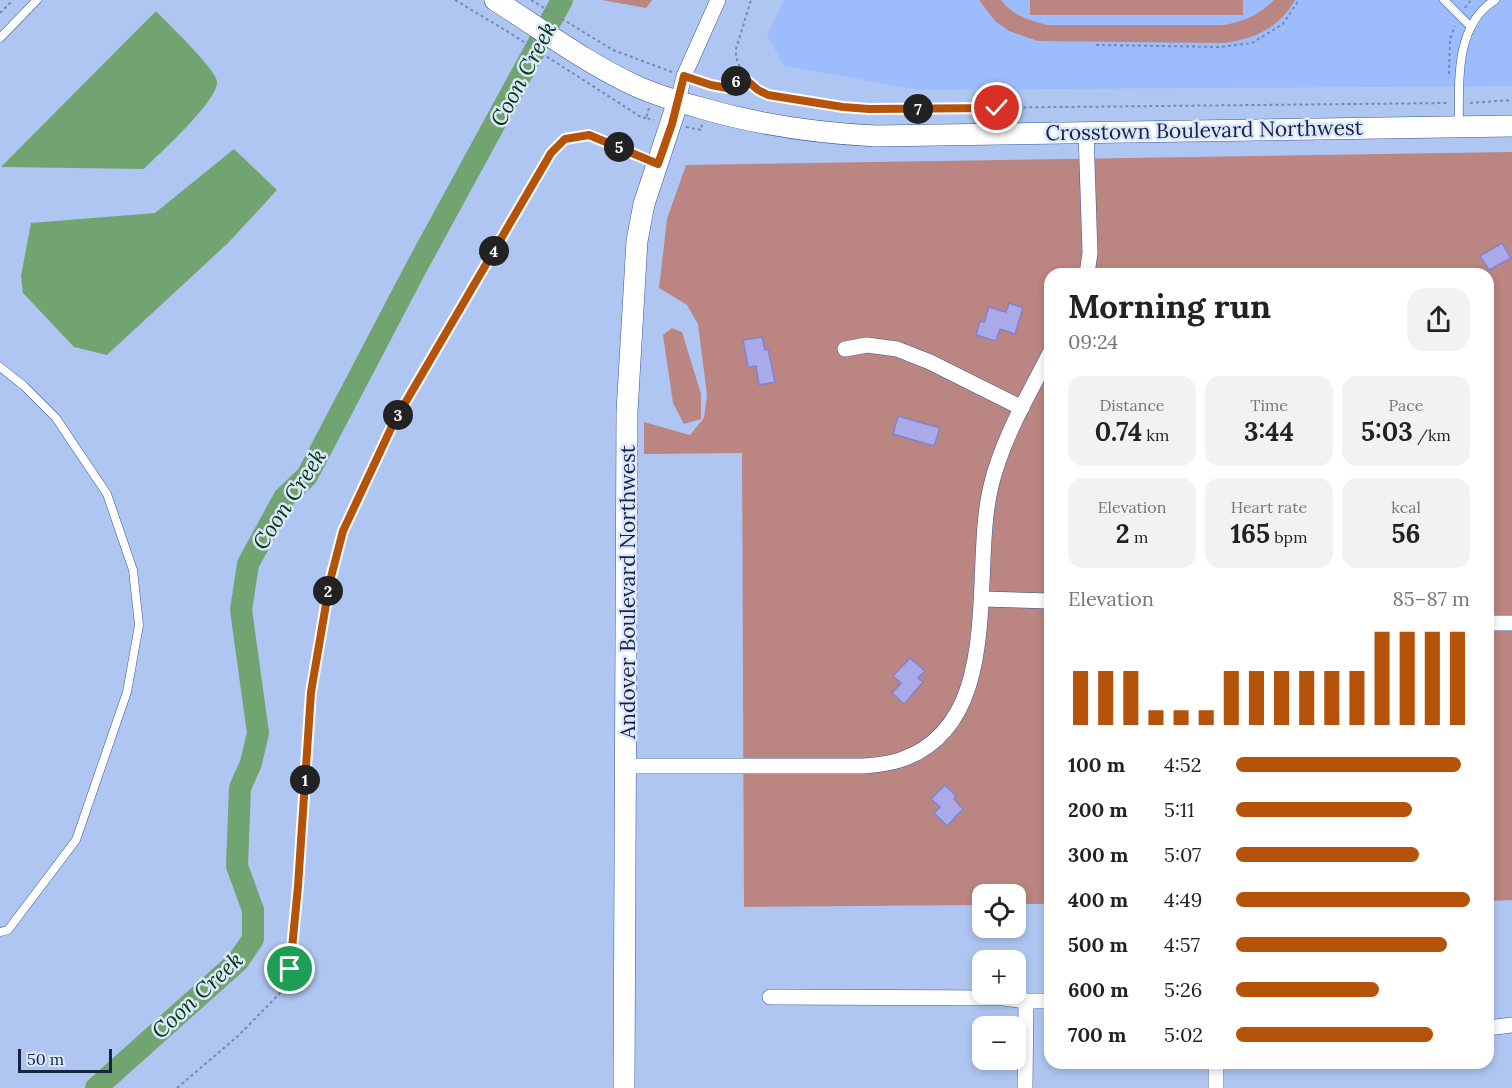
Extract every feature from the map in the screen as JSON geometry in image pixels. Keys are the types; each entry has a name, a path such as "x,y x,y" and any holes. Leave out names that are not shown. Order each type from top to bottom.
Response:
{"street":[{"name":"Crosstown Boulevard Northwest","path":"495,0 524,12 573,50 637,86 739,119 830,134 876,136 1512,126"},
{"path":"678,101 684,76 718,0"},
{"name":"Andover Boulevard Northwest","path":"624,1088 627,412 638,242 644,204 678,101"},
{"path":"1086,132 1090,253 1088,268"},
{"path":"845,349 867,345 897,349 930,362 1022,408"},
{"path":"626,766 864,766 897,761 917,753 943,732 958,712 973,671 982,599 984,527 996,466 1044,365"},
{"path":"982,599 1044,601"},
{"path":"1494,623 1512,623"},
{"path":"770,998 972,998"},
{"path":"1026,1001 1044,1001"},
{"path":"1026,1004 1026,1088"},
{"path":"1494,1027 1512,1025"},
{"path":"1216,1069 1216,1088"}],"lane":[{"path":"0,38 37,0"},
{"path":"1444,0 1471,27"},
{"path":"1459,126 1464,47 1471,27 1495,0"},
{"path":"0,367 24,386 56,418 107,494 133,570 139,626 127,692 76,840 8,930 0,932"}],"path":[{"path":"0,13 13,0"},
{"path":"455,0 524,12 573,50 640,117 646,118"},
{"path":"751,0 736,49 736,57 744,78 768,95 843,107 869,109 1447,103"},
{"path":"1096,45 1219,47 1252,43 1283,24 1299,0"},
{"path":"524,12 573,50 628,57 711,85 727,88 744,78"},
{"path":"1470,103 1512,100"},
{"path":"177,1088 238,1036 286,987 290,969 298,886 311,692 330,581 343,531 394,422 551,153 565,139 589,135 658,164"}],"shaded area":[{"path":"602,0 652,0 646,8"},
{"path":"784,0 1512,0 1512,86 921,90 784,66 767,35"},
{"path":"979,0 1001,0 1010,10 1022,17 1048,25 1224,25 1251,17 1274,0 1295,0 1282,18 1266,30 1256,35 1224,43 1038,41 1009,31 995,21"},
{"path":"1030,0 1243,0 1243,15 1030,15"},
{"path":"156,11 200,56 217,81 209,100 174,139 144,169 1,167"},
{"path":"234,149 277,190 228,243 107,355 74,347 23,293 21,276 31,223 155,213"},
{"path":"1512,152 1512,900 1494,901 1494,268 1044,268 1044,904 1026,904 1026,884 972,884 972,905 744,907 742,453 644,454 644,422 690,435 704,418 707,395 698,324 687,305 659,288 667,219 686,165"},
{"path":"672,328 682,332 701,394 701,419 684,424 673,403 663,335"}],"building":[{"path":"1502,243 1511,258 1493,268 1488,268 1480,256"},
{"path":"1009,303 1023,308 1015,334 1000,329 996,341 976,335 980,321 984,322 989,307 1006,312"},
{"path":"762,337 765,350 768,349 775,382 759,385 756,366 748,367 743,340"},
{"path":"898,416 940,428 934,446 893,434"},
{"path":"910,658 925,671 918,678 923,682 904,704 892,693 901,683 893,676"},
{"path":"945,785 956,796 954,799 963,809 947,826 934,813 940,807 931,799"}],"waterway":[{"name":"Coon Creek","path":"96,1088 238,961 253,939 253,910 237,866 240,788 251,763 258,733 241,610 248,564 284,498 307,476 416,268 562,0"}],"route":[{"path":"290,969 311,692 330,581 343,531 394,422 551,153 565,139 589,135 658,164 672,124 684,76 727,88 744,78 749,84 768,95 843,107 869,109 997,108"}]}
